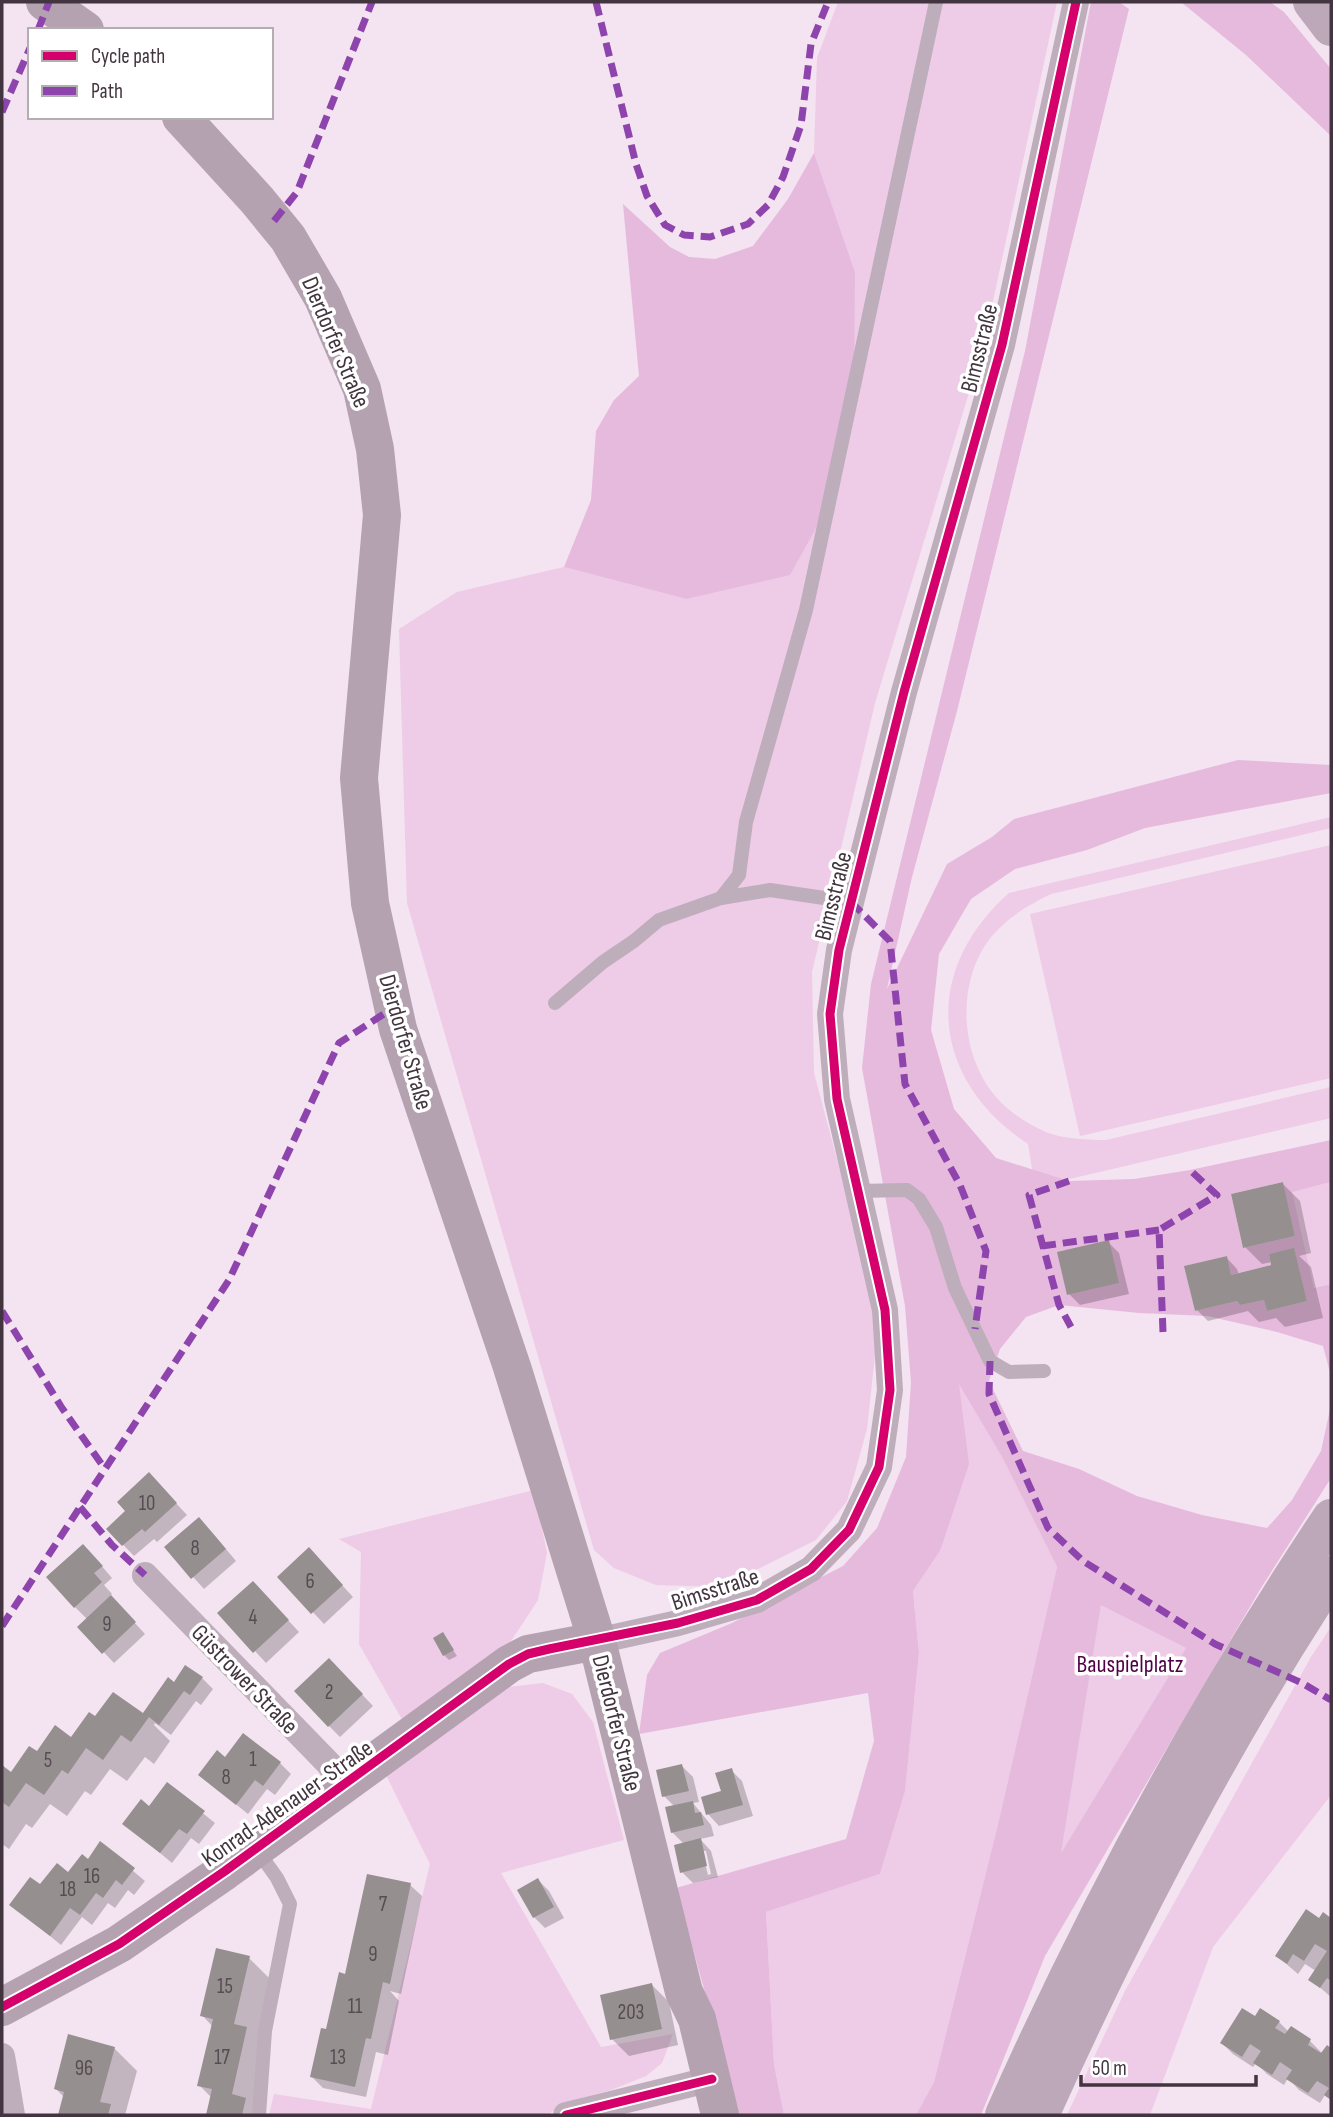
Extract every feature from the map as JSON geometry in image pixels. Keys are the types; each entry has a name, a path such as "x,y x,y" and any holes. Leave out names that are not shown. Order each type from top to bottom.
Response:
{"highway":[{"path":"1312,2 1331,27"},
{"path":"1321,2 1331,9"},
{"path":"1004,2115 1062,1990 1164,1794 1241,1691 1273,1638 1331,1518"},
{"path":"1273,1638 1331,1575"},
{"path":"1040,2115 1094,1997 1200,1792 1241,1691"}],"main road":[{"path":"45,2 82,28"},
{"name":"Dierdorfer Straße","path":"183,119 288,238 323,298 362,389 374,449 382,515 359,778 370,904 398,1029 512,1367 597,1641 684,1992 697,2018 704,2099"},
{"name":"Konrad-Adenauer-Straße","path":"2,2007 118,1944 394,1751 509,1664 528,1654 597,1641"}],"street":[{"name":"Bimsstraße","path":"597,1641 678,1623 757,1600 811,1569 849,1530 879,1467 890,1390 885,1310 837,1099 830,1014 839,950 904,692 1002,345 1076,2"},
{"name":"Güstrower Straße","path":"145,1575 329,1764 343,1785"},
{"path":"2,2056 12,2115"},
{"path":"566,2115 704,2099"}],"lane":[{"path":"721,898 738,875 746,822 806,610 936,2"},
{"path":"555,1003 603,962 659,920 721,898 770,890 851,902"},
{"path":"858,1191 907,1190 919,1199 936,1227 955,1288 990,1362 1009,1372 1044,1371"},
{"path":"256,1849 277,1878 290,1904 265,2031 258,2115"}],"green space":[{"path":"838,2 1057,2 984,343 875,703 812,972 814,1073 879,1318 867,1429 847,1501 816,1540 722,1587 656,1585 614,1568 594,1550 407,903 399,629 457,592 564,567 686,599 855,272 814,153 817,58"},
{"path":"1331,817 1331,828 1051,894 1019,912 991,937 980,955 967,996 969,1039 975,1060 984,1080 1001,1103 1020,1118 1048,1133 1070,1138 1106,1140 1331,1087 1331,1118 1035,1187 1028,1144 995,1118 971,1088 956,1057 949,1023 951,990 961,956 981,924 1009,893"},
{"path":"1331,845 1331,1078 1080,1136 1030,914"},
{"path":"1331,1182 1331,1284 1314,1288 1291,1192"},
{"path":"958,1381 1002,1457 1057,1567 999,1820 934,2082 916,2115 784,2115 774,2064 766,1912 880,1874 905,1790 919,1653 913,1591 940,1551"},
{"path":"534,1490 547,1553 538,1600 511,1641 404,1723 359,1644 361,1552 339,1539"},
{"name":"Bauspielplatz","path":"1101,1604 1186,1648 1060,1855"},
{"path":"1331,1627 1331,1795 1213,1947 1150,2115 1067,2115 1125,1991 1311,1657"},
{"path":"543,1683 572,1694 593,1722 624,1840 501,1873 601,2047 673,2034 662,2063 646,2076 611,2090 563,2103 548,2115 269,2115 274,2094 371,2109 430,1864 386,1775 508,1687"}],"shaded area":[{"path":"1091,2 1119,2 1129,9 957,711 912,877 887,989 947,864 992,837 1014,819 1238,760 1331,765 1331,793 1145,828 1087,850 1015,869 971,899 939,954 931,1030 954,1109 996,1158 1069,1181 1134,1179 1331,1140 1331,1182 1292,1192 1314,1288 1331,1284 1331,1376 1323,1346 1277,1332 1207,1316 1059,1305 1026,1317 1000,1349 989,1381 1023,1451 1079,1469 1137,1496 1202,1515 1267,1528 1292,1500 1321,1451 1331,1405 1331,1478 1261,1588 1045,1956 981,2115 916,2115 934,2082 999,1820 1057,1567 1002,1457 959,1384 969,1464 940,1551 913,1591 919,1653 905,1791 880,1874 766,1912 774,2064 784,2115 735,2115 724,2061 676,1888 846,1839 874,1741 868,1693 639,1734 647,1675 660,1653 732,1623 843,1566 877,1528 906,1457 911,1382 905,1306 862,1068 871,984 1025,351","holes":["1283,1182 1295,1236 1243,1248 1231,1194","1109,1241 1118,1283 1067,1295","1294,1249 1307,1301 1267,1311 1264,1300 1240,1305 1237,1301 1195,1311 1185,1266 1227,1256 1231,1275 1271,1265 1269,1254","1101,1605 1186,1648 1061,1853"]},
{"path":"1181,2 1270,2 1284,12 1331,69 1331,136 1246,55"},
{"path":"814,153 855,272 854,381 831,501 790,575 686,599 564,567 591,500 596,431 614,400 639,376 623,204 670,247 689,257 715,259 753,246 788,199"}],"building":[{"path":"1283,1182 1295,1236 1243,1248 1231,1194"},
{"path":"1109,1240 1119,1283 1067,1295 1057,1252"},
{"path":"1294,1248 1307,1301 1267,1311 1264,1300 1240,1305 1237,1301 1195,1311 1184,1266 1227,1256 1231,1275 1271,1265 1269,1254"},
{"path":"149,1472 177,1503 145,1532 142,1529 122,1546 106,1529 125,1511 117,1502"},
{"path":"199,1517 226,1549 191,1579 164,1547"},
{"path":"83,1544 103,1566 94,1573 102,1582 74,1608 46,1577"},
{"path":"309,1547 343,1585 311,1614 277,1577"},
{"path":"253,1581 289,1620 253,1653 217,1613"},
{"path":"111,1595 136,1622 102,1654 77,1627"},
{"path":"443,1632 454,1650 443,1656 433,1638"},
{"path":"329,1658 363,1694 328,1727 294,1691"},
{"path":"185,1665 203,1677 190,1695 184,1691 159,1725 149,1717 131,1742 121,1735 103,1760 86,1748 68,1774 62,1770 44,1795 26,1783 9,1807 2,1802 2,1765 11,1772 29,1746 37,1751 55,1725 71,1737 89,1712 95,1716 113,1692 143,1713 168,1677 174,1682"},
{"path":"243,1733 281,1762 263,1786 255,1780 236,1805 198,1775 217,1750 225,1757"},
{"path":"682,1764 689,1791 662,1797 656,1770"},
{"path":"732,1768 743,1805 706,1815 701,1797 721,1791 715,1773"},
{"path":"167,1782 205,1811 187,1834 179,1829 160,1853 122,1824 141,1799 149,1806"},
{"path":"693,1801 695,1813 701,1812 704,1825 671,1833 665,1807"},
{"path":"701,1838 707,1866 680,1873 674,1845"},
{"path":"100,1841 135,1868 122,1885 116,1880 103,1898 96,1893 80,1915 70,1908 50,1936 9,1905 30,1877 40,1884 57,1863 68,1872 82,1854 88,1859"},
{"path":"367,1874 411,1883 390,1984 383,1982 371,2039 366,2038 355,2087 310,2077 321,2028 326,2029 339,1972 345,1974"},
{"path":"538,1878 554,1907 533,1918 517,1890"},
{"path":"1306,1909 1319,1918 1323,1912 1331,1918 1331,1981 1327,1978 1320,1988 1308,1980 1327,1951 1315,1944 1304,1961 1293,1954 1287,1964 1275,1956"},
{"path":"216,1948 250,1956 234,2024 247,2027 232,2094 246,2098 242,2115 206,2115 212,2089 197,2086 213,2019 200,2016"},
{"path":"652,1983 662,2029 610,2040 600,1995"},
{"path":"1242,2008 1255,2016 1260,2008 1280,2021 1275,2028 1285,2034 1291,2026 1311,2039 1308,2045 1321,2053 1327,2045 1331,2048 1331,2100 1324,2095 1329,2088 1317,2081 1308,2093 1286,2079 1292,2070 1280,2062 1272,2075 1253,2063 1261,2051 1250,2044 1242,2057 1220,2043"},
{"path":"68,2034 115,2047 100,2102 111,2104 108,2115 58,2115 64,2092 54,2089"}],"marked path":[{"path":"39,28 49,2"},
{"path":"274,221 297,192 372,2"},
{"path":"596,2 636,164 647,196 665,225 684,235 710,237 748,224 768,205 783,177 801,125 811,44 828,2"},
{"path":"2,112 28,53"},
{"path":"851,902 890,941 905,1084 960,1185 986,1251 975,1329"},
{"path":"2,1626 229,1280 339,1043 393,1008"},
{"path":"1163,1332 1159,1230 1217,1195 1190,1170"},
{"path":"1069,1181 1029,1195 1059,1305 1071,1327"},
{"path":"1042,1246 1159,1230"},
{"path":"2,1311 62,1408 105,1469"},
{"path":"990,1361 989,1394 1048,1528 1083,1561 1215,1644 1302,1683 1331,1700"},
{"path":"80,1507 112,1545 145,1575"}],"cycle path":[{"path":"2,2007 119,1944 225,1871 509,1664 528,1654 678,1623 757,1600 811,1569 849,1530 879,1467 890,1390 885,1310 837,1099 830,1014 839,950 904,692 1002,345 1076,2"},
{"path":"566,2115 712,2079"}]}
